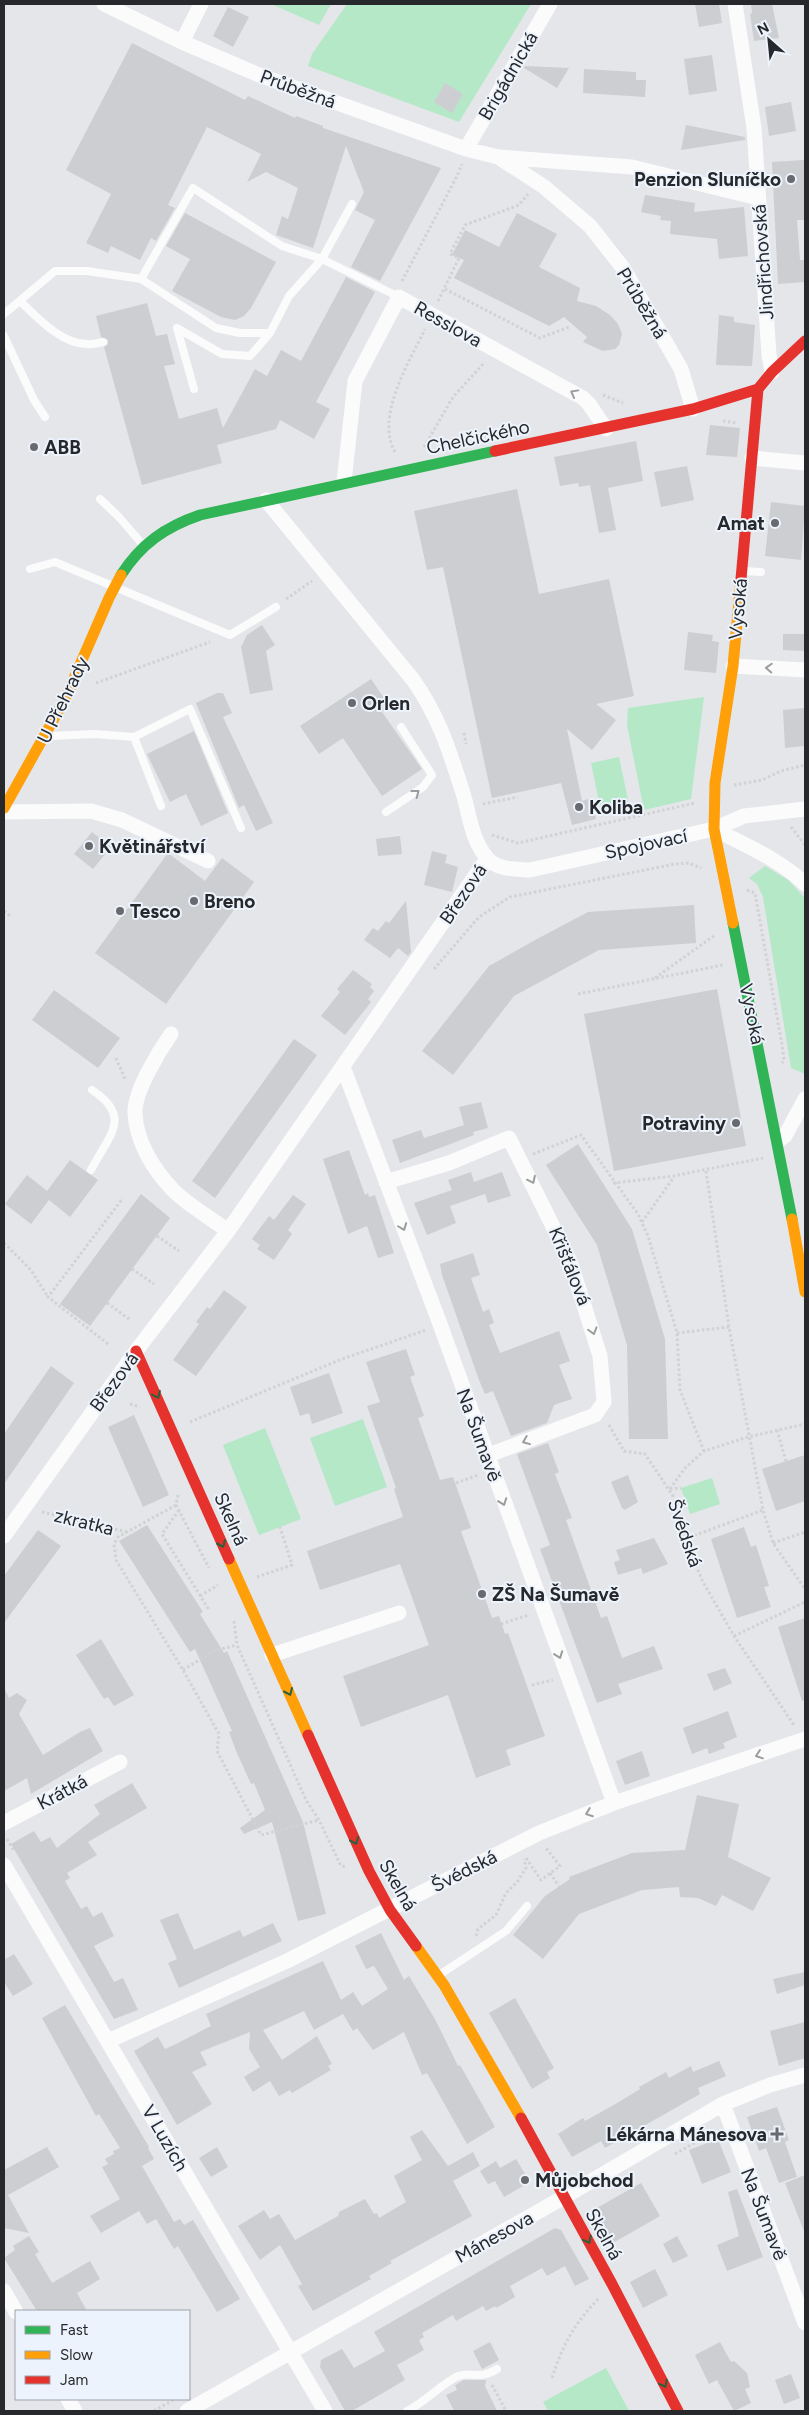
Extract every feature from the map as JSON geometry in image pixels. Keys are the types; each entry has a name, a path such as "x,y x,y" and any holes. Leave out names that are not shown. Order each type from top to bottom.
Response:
{"street":[{"name":"Průběžná","path":"104,4 182,42 259,75 466,149 498,157 632,167 758,198"},
{"path":"182,42 201,4"},
{"name":"Brigádnická","path":"466,149 550,4"},
{"name":"Jindřichovská","path":"735,4 754,128 769,355 772,372"},
{"name":"Průběžná","path":"498,157 544,186 590,226 623,268 681,369 693,409"},
{"name":"Resslova","path":"344,482 355,381 399,297 583,398 606,428"},
{"path":"758,389 772,372 805,341"},
{"name":"Chelčického","path":"144,546 164,530 200,515 344,482 693,409 758,389"},
{"name":"Vysoká","path":"758,389 733,666 715,783 714,829 779,1148 805,1292"},
{"path":"752,458 805,463"},
{"name":"Březová","path":"4,1536 136,1351 228,1231 487,859 472,832 464,797 445,736 432,706 414,681 266,500"},
{"name":"U Přehrady","path":"4,808 47,736 75,680 114,588 126,565 144,546"},
{"path":"733,666 805,670"},
{"name":"Spojovací","path":"487,859 499,866 530,870 714,829 744,816 805,809"},
{"path":"4,812 91,811 122,820 208,861"},
{"path":"714,829 770,858 805,884"},
{"path":"171,1034 144,1081 135,1112 141,1142 154,1167 174,1191 228,1231"},
{"name":"Na Šumavě","path":"343,1067 440,1324 486,1456 614,1804"},
{"path":"779,1148 805,1099"},
{"name":"Křišťálová","path":"386,1182 449,1163 509,1138 519,1160 526,1168 570,1262 588,1312 600,1356 604,1402 600,1408"},
{"name":"Skelná","path":"136,1351 369,1871 390,1910 437,1976 500,2079 612,2284 678,2411"},
{"path":"486,1456 595,1415 600,1408"},
{"path":"272,1655 399,1613"},
{"name":"Švédská","path":"108,2041 287,1961 539,1833 614,1804 805,1740"},
{"name":"Krátká","path":"4,1823 120,1762"},
{"name":"V Luzích","path":"4,1865 325,2411"},
{"name":"Mánesova","path":"187,2411 564,2197 723,2104 770,2085 805,2075"},
{"name":"Na Šumavě","path":"723,2104 805,2323"},
{"path":"4,2291 15,2310"},
{"path":"69,2400 75,2411"}],"lane":[{"path":"141,279 193,188 282,246 322,259 399,297"},
{"path":"194,389 177,328 222,354 250,356 270,333 289,296 322,259 352,204"},
{"path":"4,314 55,272 87,271 141,279 216,328 240,333 270,333"},
{"path":"20,301 56,332 74,342 86,344 103,342"},
{"path":"4,336 44,417"},
{"path":"100,500 119,517 144,546"},
{"path":"30,569 55,562 230,635 276,607"},
{"path":"742,571 761,572"},
{"path":"47,736 95,734 134,736 190,709 240,828"},
{"path":"386,812 423,787 432,775 401,727"},
{"path":"134,736 161,806"},
{"path":"91,1170 116,1123 114,1109 104,1098 92,1090"},
{"path":"437,1976 506,1932 527,1906"},
{"path":"407,2411 424,2402 455,2378 465,2374 486,2376 497,2369"}],"path":[{"name":"Resslova","path":"402,281 457,176 466,149"},
{"path":"521,189 536,199"},
{"path":"398,456 389,442 392,401 459,258 450,254 465,225 518,205 528,194"},
{"path":"445,289 540,338 569,326"},
{"path":"424,330 433,331"},
{"path":"420,454 453,397 488,360 480,356"},
{"path":"276,607 325,572"},
{"path":"90,685 230,635"},
{"path":"715,783 732,785 762,780 781,771 805,765"},
{"path":"483,832 518,843 696,803 698,796"},
{"path":"478,805 518,798"},
{"path":"428,976 479,916 510,897 675,864 690,863 701,868 704,872"},
{"path":"746,890 755,893 782,1044 784,1060 778,1068"},
{"path":"4,912 11,916"},
{"path":"654,979 720,932"},
{"path":"578,994 726,964"},
{"path":"519,1160 581,1135 642,1222 677,1333 680,1390 704,1451"},
{"path":"613,1183 706,1171 779,1148"},
{"path":"706,1171 729,1327 763,1510 773,1543 805,1589"},
{"path":"642,1222 674,1176"},
{"path":"48,1297 123,1198"},
{"path":"157,1236 179,1251"},
{"path":"4,1243 31,1270 48,1297 108,1344"},
{"path":"132,1269 154,1284"},
{"path":"107,1303 129,1319"},
{"path":"677,1333 729,1327"},
{"path":"172,1429 342,1359 426,1330"},
{"name":"Švédská","path":"600,1408 624,1451 645,1454 670,1489 677,1502 685,1539 703,1582 734,1636 805,1740"},
{"path":"670,1489 685,1468 704,1451 748,1437 805,1424"},
{"path":"777,1430 786,1461"},
{"path":"456,1483 478,1474"},
{"path":"670,1489 681,1488"},
{"path":"210,1569 176,1505 118,1537 114,1544 116,1560 183,1670 219,1734 218,1751 261,1835 319,1820 306,1800 237,1644 230,1612"},
{"path":"179,1510 162,1534 209,1610"},
{"path":"685,1539 763,1510"},
{"name":"zkratka","path":"41,1512 127,1532"},
{"path":"240,1583 292,1565 280,1527"},
{"path":"773,1543 805,1532"},
{"path":"214,1577 222,1594"},
{"path":"200,1596 218,1586"},
{"path":"734,1636 805,1602"},
{"path":"502,1624 530,1615"},
{"path":"183,1670 214,1651 237,1644"},
{"path":"532,1685 554,1679"},
{"path":"482,1947 475,1934 496,1916 506,1893 517,1882 526,1868 524,1856 541,1880 560,1866 545,1846"},
{"path":"550,1873 559,1886"},
{"path":"552,2378 561,2349 570,2331 612,2284"},
{"path":"486,2376 506,2411"},
{"path":"154,2411 174,2400"}],"green space":[{"path":"271,4 331,4 319,25"},
{"path":"347,4 531,4 459,122 308,66 312,54"},
{"path":"704,697 691,799 644,810 627,725 628,708"},
{"path":"619,757 630,809 602,816 591,763"},
{"path":"765,866 788,880 805,898 805,1074 791,1068 763,897 757,884 749,878"},
{"path":"363,1419 387,1487 335,1506 310,1438"},
{"path":"265,1428 301,1519 259,1535 223,1445"},
{"path":"712,1478 720,1504 690,1514 681,1488"},
{"path":"606,2368 629,2411 548,2411 543,2402"}],"building":[{"path":"695,4 719,4 722,23 699,27"},
{"path":"751,4 772,4 779,38 754,41 750,14 752,13"},
{"path":"228,7 249,17 233,47 213,36"},
{"path":"132,43 245,100 248,96 295,118 296,116 323,126 323,128 441,168 380,281 351,267 375,220 355,210 364,192 346,146 313,248 276,235 282,216 288,219 298,188 266,172 247,182 261,154 207,127 168,205 175,208 156,241 151,238 140,260 111,246 108,253 86,243 111,194 66,170"},
{"path":"712,55 717,91 689,95 684,59"},
{"path":"525,66 569,68 557,88 524,68"},
{"path":"584,69 636,72 636,80 646,80 645,97 583,93"},
{"path":"445,83 463,94 452,113 434,102"},
{"path":"791,102 796,131 769,136 765,107"},
{"path":"686,125 745,137 745,140 681,150"},
{"path":"804,160 805,220 797,220 800,260 805,260 805,282 778,284 772,162"},
{"path":"645,195 695,203 694,212 744,207 748,256 719,259 717,239 670,234 671,221 660,220 661,216 641,212"},
{"path":"185,213 276,262 251,308 244,316 235,320 221,317 172,291 190,259 166,246"},
{"path":"517,213 557,234 539,267 580,288 577,301 596,306 610,315 618,324 622,334 619,345 615,349 603,351 583,342 587,337 564,317 549,326 454,278 464,260 452,255 465,230 499,247"},
{"path":"346,277 375,292 316,402 330,409 314,439 280,420 276,429 217,445 222,463 142,485 104,347 108,344 108,340 101,337 96,316 147,303 156,336 167,334 175,364 164,366 179,419 217,408 223,428 255,369 267,376 281,350 301,361"},
{"path":"719,315 734,317 734,322 755,325 752,366 716,365"},
{"path":"710,425 740,428 737,457 706,455"},
{"path":"636,441 643,481 608,488 616,530 599,533 590,485 579,487 578,483 560,486 554,457"},
{"path":"687,466 694,500 661,507 654,472"},
{"path":"517,489 539,594 609,579 634,696 596,704 616,720 592,750 567,729 582,801 591,798 596,819 572,825 561,783 492,798 443,567 427,570 414,511"},
{"path":"771,502 805,506 801,560 765,556"},
{"path":"262,625 275,645 266,651 273,690 250,694 241,647 247,635"},
{"path":"688,632 713,635 712,641 719,642 716,673 684,670"},
{"path":"783,634 805,634 805,651 783,650"},
{"path":"371,679 390,707 382,712 422,769 382,796 343,738 319,754 300,726"},
{"path":"217,693 223,693 232,713 223,717 273,823 256,831 244,805 239,808 196,703"},
{"path":"805,708 805,746 785,748 783,710"},
{"path":"194,731 228,813 201,826 186,794 170,802 147,754"},
{"path":"92,832 111,847 93,869 74,854"},
{"path":"400,836 402,854 378,856 376,839"},
{"path":"432,851 447,855 445,863 458,867 452,892 424,885"},
{"path":"168,853 205,881 222,858 254,882 166,1004 95,953"},
{"path":"406,901 411,952 408,956 398,948 390,958 364,940 373,928 378,931 386,921 389,923"},
{"path":"694,905 696,943 599,950 514,996 453,1075 422,1051 489,966 537,939 588,912"},
{"path":"353,970 372,984 370,987 374,991 368,999 371,1002 345,1035 321,1016 340,992 337,989"},
{"path":"717,989 746,1146 614,1171 584,1014"},
{"path":"54,990 120,1038 98,1068 32,1020"},
{"path":"294,1039 317,1055 215,1198 192,1181"},
{"path":"481,1102 488,1128 473,1132 474,1135 400,1163 392,1140 421,1130 424,1138 464,1125 459,1107"},
{"path":"578,1144 632,1229 665,1339 668,1439 629,1439 627,1345 597,1245 546,1165"},
{"path":"349,1150 365,1195 368,1193 369,1197 375,1195 394,1253 378,1258 367,1226 348,1234 323,1159"},
{"path":"70,1160 98,1180 70,1217 49,1200 31,1224 5,1204 27,1175 47,1191"},
{"path":"471,1172 474,1182 502,1172 511,1196 488,1203 485,1194 450,1206 456,1223 427,1235 414,1203 452,1190 448,1180"},
{"path":"141,1194 170,1218 90,1326 60,1304"},
{"path":"293,1195 306,1204 288,1230 292,1234 274,1260 257,1249 260,1245 252,1239 269,1216 274,1220"},
{"path":"473,1253 480,1275 471,1278 483,1312 489,1309 494,1323 489,1325 500,1353 559,1331 570,1361 559,1365 572,1399 554,1405 547,1423 511,1436 493,1391 485,1394 479,1380 442,1275 440,1264"},
{"path":"224,1290 247,1307 196,1376 173,1360 199,1324 196,1322 207,1307 210,1309"},
{"path":"406,1349 415,1375 410,1377 424,1416 418,1418 440,1480 453,1477 471,1528 461,1531 492,1618 499,1616 505,1634 508,1633 545,1736 506,1750 511,1765 476,1778 448,1695 361,1727 343,1676 429,1645 400,1564 320,1590 307,1551 403,1517 394,1489 396,1488 367,1406 380,1402 366,1362"},
{"path":"51,1366 74,1383 4,1484 4,1434"},
{"path":"329,1373 343,1413 312,1424 309,1413 300,1416 290,1387"},
{"path":"134,1415 169,1495 143,1507 108,1427"},
{"path":"548,1443 559,1472 555,1474 572,1518 566,1520 601,1618 607,1616 622,1658 654,1646 663,1669 618,1684 622,1694 597,1703 540,1549 550,1545 517,1454"},
{"path":"805,1455 805,1501 776,1511 762,1469"},
{"path":"628,1475 638,1502 625,1510 622,1508 611,1482"},
{"path":"147,1525 203,1612 200,1614 224,1653 227,1651 303,1822 326,1914 298,1921 272,1822 244,1834 240,1828 265,1810 254,1783 251,1784 236,1751 229,1732 232,1731 195,1649 190,1652 119,1541"},
{"path":"744,1527 751,1547 756,1545 769,1586 764,1587 771,1607 737,1618 711,1539"},
{"path":"38,1530 61,1546 4,1623 4,1576"},
{"path":"654,1538 668,1564 643,1574 641,1568 618,1575 614,1562 620,1560 616,1550"},
{"path":"805,1618 805,1700 802,1701 778,1627"},
{"path":"101,1639 134,1695 114,1706 108,1697 104,1699 76,1655"},
{"path":"725,1668 732,1683 714,1691 707,1674"},
{"path":"4,1688 9,1698 17,1693 27,1700 19,1714 43,1755 80,1732 90,1728 103,1751 31,1794 27,1778 4,1791"},
{"path":"728,1711 737,1737 723,1743 725,1748 709,1754 707,1748 692,1754 683,1728"},
{"path":"642,1751 650,1776 625,1785 616,1761"},
{"path":"132,1783 147,1808 88,1842 97,1855 67,1873 70,1878 65,1881 81,1909 87,1906 93,1917 102,1912 114,1936 94,1946 114,1982 123,1978 138,2010 114,2019 11,1844 34,1831 41,1842 50,1837 57,1848 100,1814 94,1805"},
{"path":"697,1795 739,1804 728,1857 771,1878 753,1911 722,1895 716,1906 698,1898 680,1897 679,1887 642,1890 579,1914 543,1959 513,1935 545,1896 570,1879 569,1877 632,1853 685,1850"},
{"path":"178,1913 194,1950 240,1930 243,1937 273,1923 282,1941 179,1988 168,1963 177,1959 160,1920"},
{"path":"381,1933 404,1980 409,1976 436,2021 458,2066 460,2065 495,2127 467,2144 427,2073 422,2075 404,2032 373,2050 357,2028 353,2031 343,2014 314,2030 304,2011 263,2030 282,2060 317,2036 332,2064 328,2066 331,2070 292,2093 290,2090 279,2096 270,2081 253,2092 244,2077 260,2067 249,2049 250,2032 200,2052 207,2065 192,2072 212,2104 177,2125 134,2051 158,2037 165,2049 174,2045 211,2026 206,2014 323,1961 341,2000 353,1992 362,2006 388,1989 374,1966 366,1969 355,1946"},
{"path":"14,1954 33,1984 13,1996 4,1982 4,1960"},
{"path":"805,1972 805,1985 777,1994 773,1979"},
{"path":"515,1998 554,2068 547,2072 550,2078 532,2089 489,2013"},
{"path":"65,2005 149,2147 154,2159 142,2166 174,2222 180,2219 184,2225 193,2220 240,2299 217,2312 178,2246 174,2249 156,2219 147,2224 139,2211 101,2233 90,2216 120,2199 102,2167 108,2164 105,2159 114,2154 113,2151 120,2148 99,2114 96,2116 42,2018"},
{"path":"805,2022 805,2058 779,2066 770,2031"},
{"path":"719,2061 726,2076 698,2088 700,2094 605,2148 601,2141 572,2157 558,2134 583,2118 585,2121 619,2102 640,2089 639,2087 666,2072 669,2078 691,2066 693,2072"},
{"path":"777,2107 789,2140 785,2142 797,2177 779,2183 766,2148 759,2151 747,2117"},
{"path":"422,2130 448,2166 473,2152 480,2166 453,2181 472,2216 390,2261 392,2263 369,2276 371,2279 313,2311 298,2286 302,2284 280,2245 260,2260 238,2226 264,2210 270,2219 279,2214 295,2240 338,2216 339,2212 365,2199 374,2214 377,2213 379,2218 406,2202 394,2176 422,2160 410,2137"},
{"path":"718,2139 731,2172 702,2184 689,2150"},
{"path":"47,2147 59,2167 8,2195 29,2233 4,2228 4,2170"},
{"path":"217,2147 228,2167 211,2177 199,2158"},
{"path":"516,2159 530,2182 504,2197 495,2181 488,2184 480,2171 496,2161 500,2168"},
{"path":"805,2175 805,2231 804,2231 785,2183"},
{"path":"641,2183 660,2216 613,2243 595,2209"},
{"path":"737,2189 763,2257 727,2271 717,2245 739,2236 728,2192"},
{"path":"555,2228 561,2230 589,2279 575,2286 565,2266 547,2276 542,2268 510,2286 515,2297 496,2308 495,2306 486,2311 483,2306 456,2321 453,2315 422,2333 424,2337 419,2340 424,2350 397,2365 405,2380 352,2411 345,2411 320,2367 321,2360 342,2349 354,2368 385,2351 374,2332"},
{"path":"29,2236 39,2252 35,2254 52,2283 90,2261 100,2279 77,2293 86,2310 36,2310 4,2258 15,2250 13,2246"},
{"path":"677,2236 688,2256 673,2263 663,2244"},
{"path":"655,2269 668,2295 643,2308 630,2282"},
{"path":"490,2342 499,2360 482,2369 473,2351"},
{"path":"720,2342 731,2362 734,2361 747,2373 750,2387 745,2389 751,2403 734,2411 717,2380 709,2384 695,2355"},
{"path":"791,2374 800,2398 784,2404 775,2380"},
{"path":"464,2380 486,2380 485,2386 497,2411 454,2411 446,2395 457,2390 455,2385"}],"traffic: fast":[{"path":"121,575 137,554 155,538 176,525 200,515 495,451"},
{"path":"733,923 792,1219"}],"traffic: slow":[{"path":"4,808 66,697 121,575"},
{"path":"733,923 714,829 715,783 733,666 741,579"},
{"path":"792,1219 805,1292"},
{"path":"229,1559 308,1735"},
{"path":"416,1946 444,1985 521,2118"}],"traffic: jam":[{"path":"495,451 693,409 758,389 772,372 805,341"},
{"path":"741,579 758,389"},
{"path":"136,1351 229,1559"},
{"path":"308,1735 369,1871 390,1910 416,1946"},
{"path":"521,2118 612,2284 678,2411"}],"place":[{"name":"Penzion Sluníčko","path":"791,179"},
{"name":"ABB","path":"34,447"},
{"name":"Amat","path":"775,523"},
{"name":"Orlen","path":"352,703"},
{"name":"Koliba","path":"579,807"},
{"name":"Květinářství","path":"89,846"},
{"name":"Breno","path":"194,901"},
{"name":"Tesco","path":"120,911"},
{"name":"Potraviny","path":"736,1123"},
{"name":"ZŠ Na Šumavě","path":"482,1594"},
{"name":"Lékárna Mánesova","path":"777,2134"},
{"name":"Můjobchod","path":"525,2180"}]}
